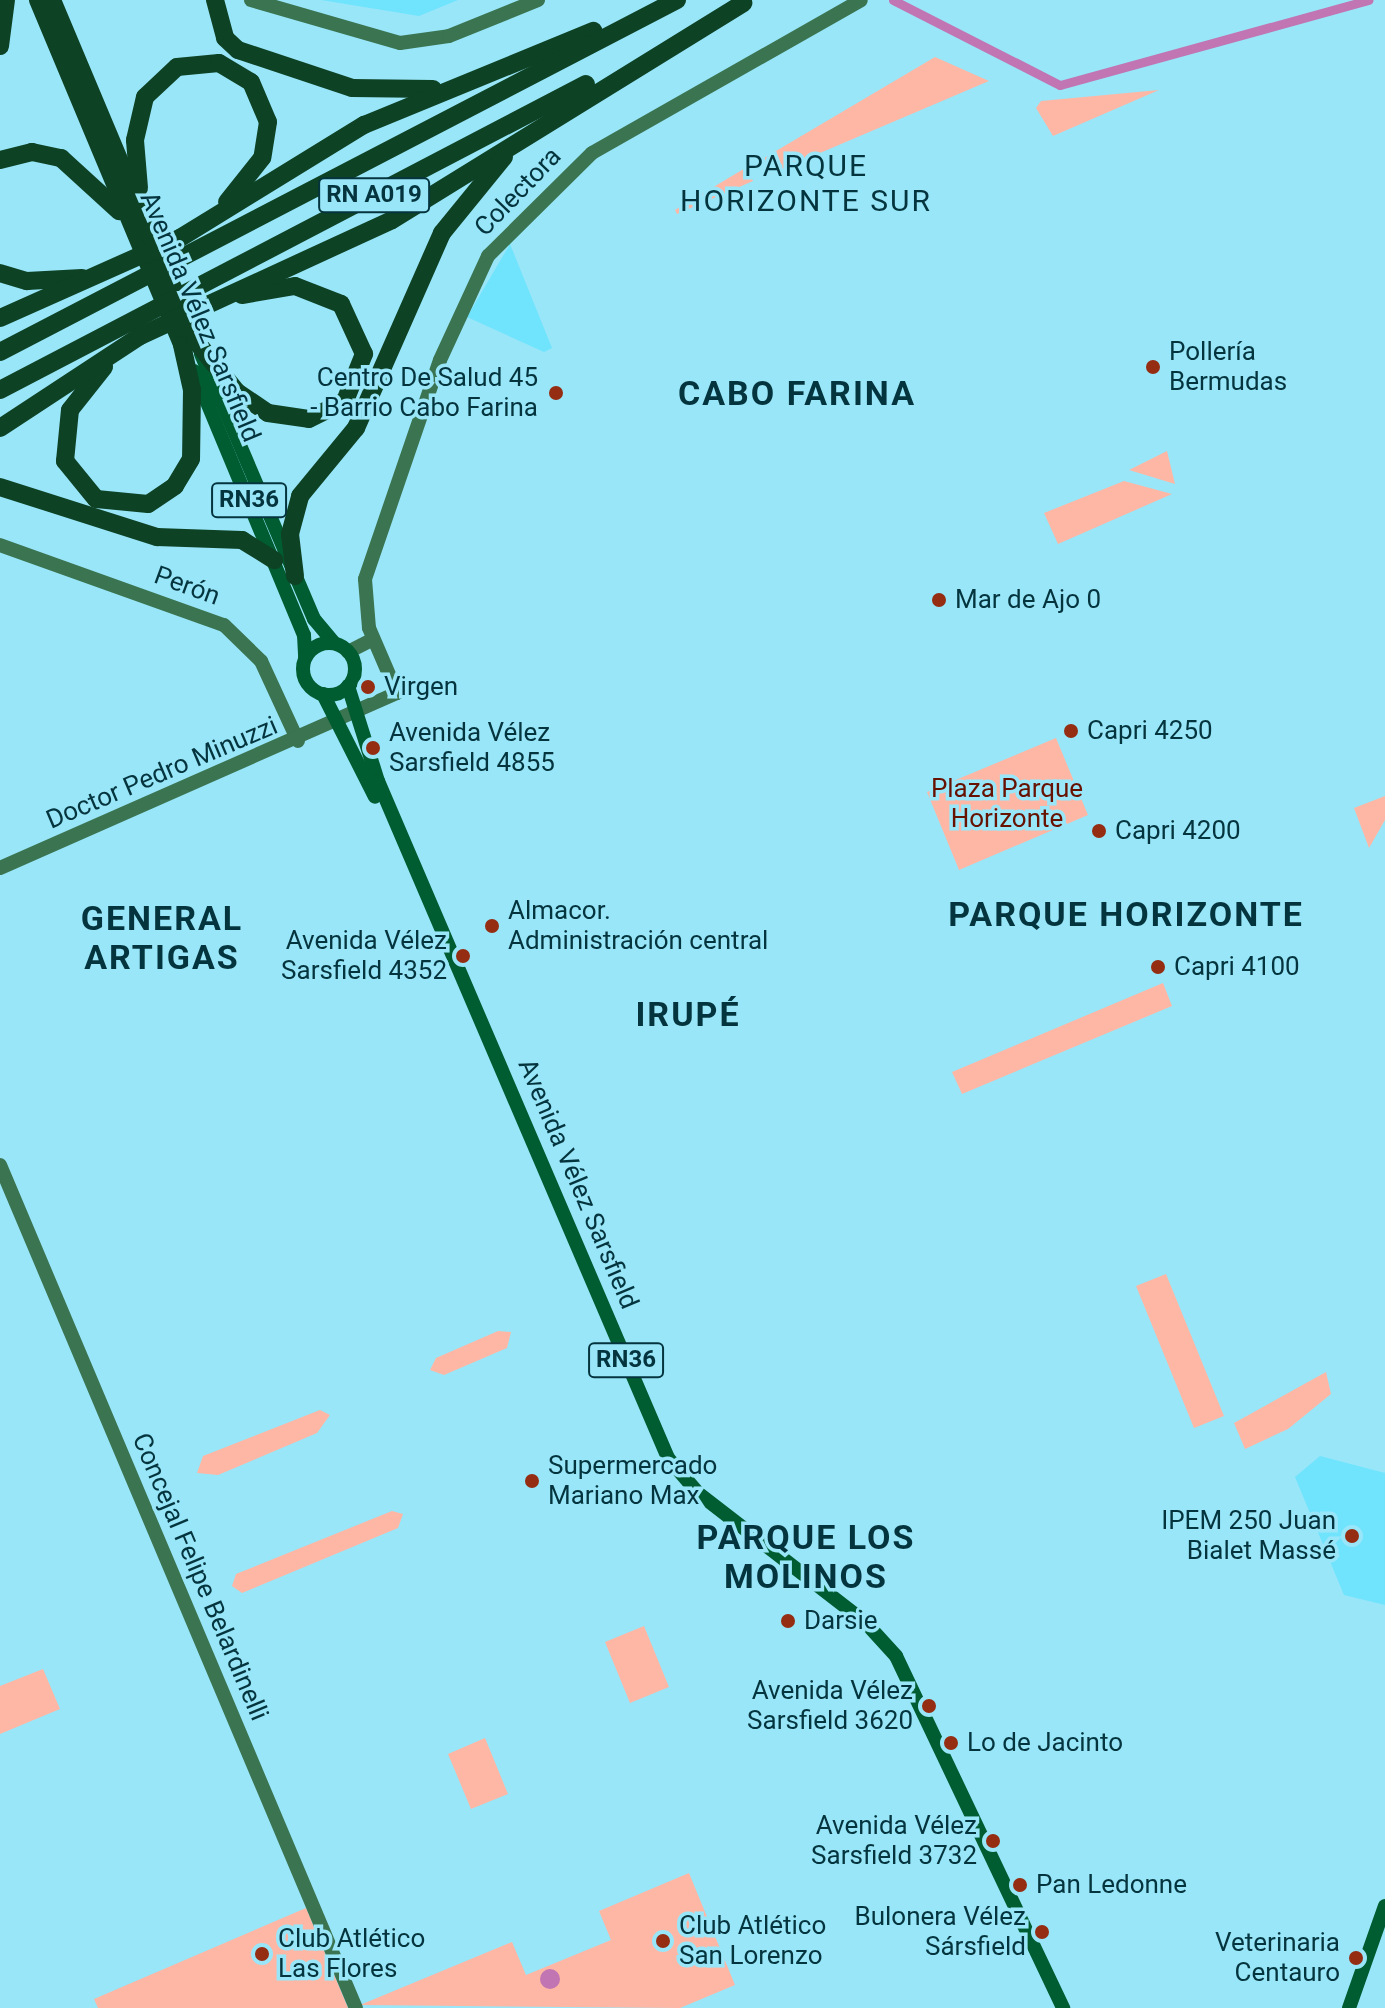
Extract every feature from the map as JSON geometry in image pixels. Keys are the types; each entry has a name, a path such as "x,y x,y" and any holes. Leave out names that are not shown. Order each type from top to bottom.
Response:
{"highway":[{"path":"0,46 6,0"},
{"name":"Avenida Vélez Sarsfield","path":"38,0 189,342"},
{"name":"Avenida Vélez Sarsfield","path":"52,0 141,229"},
{"path":"215,0 225,38 238,50 331,84 389,92 472,82"},
{"path":"0,318 151,253 352,131 676,0"},
{"name":"RN A019","path":"0,352 676,0"},
{"path":"0,428 178,316 369,234 745,2"},
{"name":"RN A019","path":"0,390 745,2"},
{"path":"0,273 67,281 151,253 233,197 262,158 264,105 236,71 187,63 167,72 145,97 134,153 141,229"},
{"path":"295,576 290,534 300,496 356,428 429,254 472,191 546,122"},
{"path":"0,160 32,152 61,158 98,185 141,229"},
{"path":"308,288 348,311 364,354 358,381 337,408 288,419 237,392 189,342 195,429 182,479 137,506 96,499 65,461 70,410 100,371 178,316 264,289 308,288"},
{"path":"0,487 144,534 242,540 274,560"}],"main road":[{"path":"251,0 400,43 449,36 538,0"},
{"name":"Colectora","path":"397,693 373,639 363,601 368,565 462,305 498,243 592,153 861,0"},
{"name":"Avenida Vélez Sarsfield","path":"189,342 295,576 334,643"},
{"name":"Avenida Vélez Sarsfield","path":"189,342 304,635 305,657"},
{"name":"Perón","path":"0,545 224,625 261,661 298,741"},
{"path":"348,652 373,639"},
{"path":"305,657 334,643"},
{"name":"RN36","path":"334,643 348,652 355,667 348,686"},
{"name":"RN36","path":"305,657 304,677 323,694"},
{"path":"323,694 348,686"},
{"name":"Avenida Vélez Sarsfield","path":"348,686 347,716 660,1460 692,1498 884,1654 1054,2008"},
{"name":"Doctor Pedro Minuzzi","path":"0,868 298,741 397,693"},
{"name":"Avenida Vélez Sarsfield","path":"323,694 347,716 668,1458 698,1493 865,1622 896,1656 1063,2008"},
{"name":"Concejal Felipe Belardinelli","path":"0,1165 356,2008"},
{"path":"1349,2008 1385,1906"},
{"path":"1357,2008 1385,1937"}],"shaded area":[{"path":"321,0 458,0 419,16"},
{"path":"510,244 552,348 544,352 467,317"},
{"name":"IPEM 250 Juan Bialet Massé","path":"1320,1456 1385,1473 1385,1605 1344,1595 1295,1477"},
{"path":"550,1969 557,1972 560,1979 557,1986 550,1989 543,1986 540,1979 543,1972"}],"green space":[{"path":"935,57 989,81 766,176 759,161"},
{"path":"1159,90 1053,136 1036,108 1041,101"},
{"path":"747,167 753,181 677,214 675,210"},
{"path":"1167,451 1175,484 1129,470"},
{"path":"1124,481 1172,494 1058,544 1044,513"},
{"name":"Plaza Parque Horizonte","path":"1056,738 1088,815 959,870 927,792"},
{"path":"1385,796 1385,820 1369,848 1354,808"},
{"path":"1163,983 1172,1006 962,1094 952,1072"},
{"path":"1166,1274 1224,1416 1194,1428 1136,1286"},
{"path":"498,1331 511,1332 507,1348 444,1375 430,1370 436,1358"},
{"path":"1326,1372 1331,1394 1288,1429 1245,1449 1234,1423"},
{"path":"320,1410 330,1415 317,1433 218,1475 197,1473 203,1456"},
{"path":"392,1511 403,1514 398,1528 242,1593 232,1586 236,1574"},
{"path":"644,1626 669,1687 630,1703 605,1642"},
{"path":"43,1669 60,1709 0,1734 0,1686"},
{"path":"485,1738 508,1794 471,1809 448,1754"},
{"name":"Club Atlético San Lorenzo","path":"689,1873 735,1985 680,2008 360,2005 512,1942 526,1975 611,1940 599,1911"},
{"name":"Club Atlético Las Flores","path":"306,1908 348,2008 98,2008 94,1999"}],"waterway":[{"path":"893,0 1060,85 1368,0"}],"place":[{"name":"Pollería Bermudas","path":"1153,367"},
{"name":"Centro De Salud 45 - Barrio Cabo Farina","path":"556,393"},
{"name":"Mar de Ajo 0","path":"939,600"},
{"name":"Virgen","path":"368,687"},
{"name":"Capri 4250","path":"1071,731"},
{"name":"Avenida Vélez Sarsfield 4855","path":"373,748"},
{"name":"Capri 4200","path":"1099,831"},
{"name":"Almacor. Administración central","path":"492,926"},
{"name":"Avenida Vélez Sarsfield 4352","path":"463,956"},
{"name":"Capri 4100","path":"1158,967"},
{"name":"Supermercado Mariano Max","path":"532,1481"},
{"name":"IPEM 250 Juan Bialet Massé","path":"1352,1536"},
{"name":"Darsie","path":"788,1621"},
{"name":"Avenida Vélez Sarsfield 3620","path":"929,1706"},
{"name":"Lo de Jacinto","path":"951,1743"},
{"name":"Avenida Vélez Sarsfield 3732","path":"993,1841"},
{"name":"Pan Ledonne","path":"1020,1885"},
{"name":"Bulonera Vélez Sársfield","path":"1042,1932"},
{"name":"Club Atlético San Lorenzo","path":"663,1941"},
{"name":"Club Atlético Las Flores","path":"262,1954"},
{"name":"Veterinaria Centauro","path":"1356,1958"}],"district":[{"name":"PARQUE HORIZONTE SUR","path":"806,183"},
{"name":"CABO FARINA","path":"797,394"},
{"name":"PARQUE HORIZONTE","path":"1126,915"},
{"name":"GENERAL ARTIGAS","path":"162,938"},
{"name":"IRUPÉ","path":"688,1015"},
{"name":"PARQUE LOS MOLINOS","path":"806,1556"}]}
